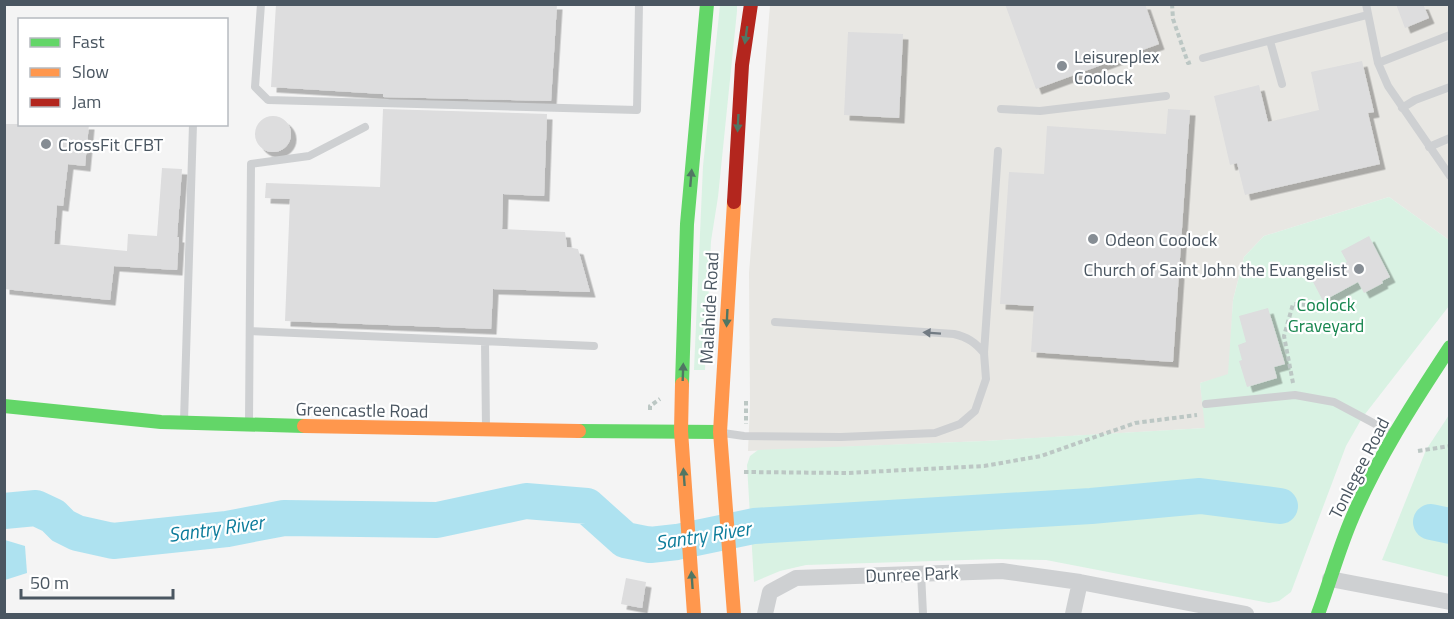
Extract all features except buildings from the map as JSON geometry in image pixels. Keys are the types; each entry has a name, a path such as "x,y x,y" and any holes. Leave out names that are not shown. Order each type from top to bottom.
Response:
{"main road":[{"name":"Malahide Road","path":"690,613 689,546 681,431 687,224 707,4"},
{"name":"Malahide Road","path":"734,615 720,432 742,65 751,4"},
{"name":"Tonlegee Road","path":"1318,615 1350,523 1380,460 1449,347"},
{"name":"Greencastle Road","path":"4,406 184,423 486,430 720,432"}],"street":[{"name":"Dunree Park","path":"765,615 770,592 796,578 1002,571 1080,582 1185,609 1246,615"},
{"path":"1330,579 1449,602"},
{"path":"1073,615 1080,582"}],"lane":[{"path":"261,4 255,87 268,100 637,110 639,4"},
{"path":"1366,4 1378,63 1388,86 1449,176"},
{"path":"1203,58 1367,15"},
{"path":"1378,63 1449,35"},
{"path":"1270,40 1282,84"},
{"path":"1402,108 1415,100 1449,87"},
{"path":"1001,109 1040,111 1166,96"},
{"path":"184,423 193,126"},
{"path":"249,425 251,164 309,156 365,127"},
{"path":"1429,147 1449,138"},
{"path":"720,432 744,436 841,437 935,433 960,424 975,411 986,379 984,353 998,151"},
{"path":"775,322 954,334 976,343 984,353"},
{"path":"250,331 594,346"},
{"path":"485,342 486,430"},
{"path":"1209,404 1295,395 1334,402 1395,434"},
{"path":"921,573 923,615"}],"path":[{"path":"1172,4 1173,19 1188,63 1203,58"},
{"path":"1295,395 1284,336 1293,304 1313,305"},
{"path":"743,472 847,473 984,466 1041,456 1136,423 1209,413 1209,404"},
{"path":"1418,451 1449,446"}],"shaded area":[{"path":"770,5 1449,5 1449,240 1389,197 1264,236 1244,257 1233,300 1229,375 1200,383 1206,428 984,441 748,451 749,273"}],"green space":[{"path":"720,5 737,5 737,11 718,197 711,241 705,370 694,370 703,166"},
{"name":"Coolock Graveyard","path":"1389,197 1449,240 1449,306 1362,418 1346,446 1291,592 1279,601 1269,603 1046,560 997,559 806,565 780,571 754,582 747,465 750,456 758,450 984,441 1205,428 1200,383 1228,374 1233,300 1244,257 1264,236"},
{"path":"1449,415 1449,577 1382,560 1426,450"}],"water":[{"path":"5,540 25,546 27,573 5,580"}],"waterway":[{"name":"Santry River","path":"4,511 36,508 53,516 63,526 77,533 113,541 227,529 284,518 437,520 526,501 587,506 625,540 650,545 677,542 754,526 1091,506 1200,496 1280,506"},
{"name":"Santry River","path":"1431,522 1450,526"}],"traffic: fast":[{"path":"682,384 687,224 707,4"},
{"path":"1318,614 1346,534 1371,477 1409,411 1450,347"},
{"path":"4,406 161,422 304,426"},
{"path":"579,431 720,432"}],"traffic: slow":[{"path":"734,202 720,432 734,614"},
{"path":"682,384 681,431 694,614"},
{"path":"304,426 579,431"}],"traffic: jam":[{"path":"734,202 742,65 751,4"}],"place":[{"name":"Leisureplex Coolock","path":"1062,66"},
{"name":"CrossFit CFBT","path":"46,144"},
{"name":"Odeon Coolock","path":"1093,239"},
{"name":"Church of Saint John the Evangelist","path":"1359,269"}]}
